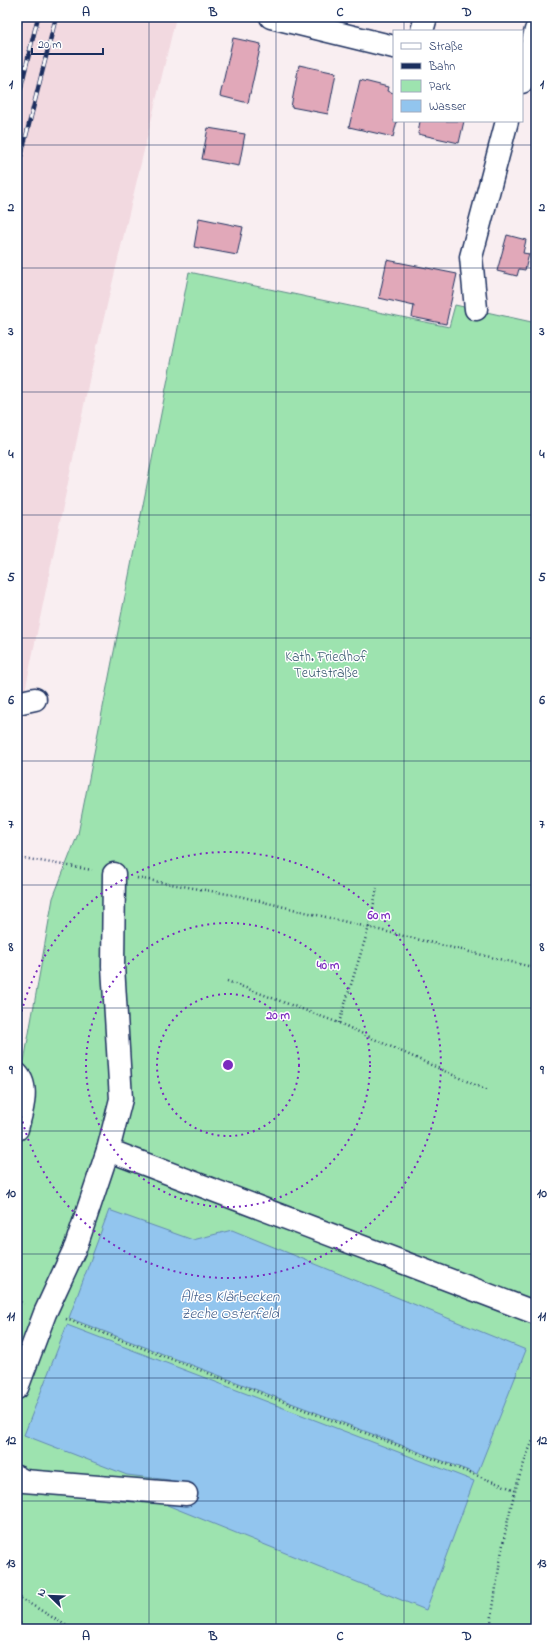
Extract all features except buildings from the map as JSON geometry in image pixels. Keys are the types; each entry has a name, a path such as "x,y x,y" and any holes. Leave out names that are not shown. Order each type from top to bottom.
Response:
{"street":[{"path":"272,17 393,47"},
{"path":"422,30 426,17"},
{"path":"526,81 536,30"},
{"path":"476,309 471,257 508,122"},
{"path":"17,1388 45,1313 76,1246 108,1150 121,1099 113,966 114,874"},
{"path":"17,1074 22,1083 23,1090 23,1105 17,1129"},
{"path":"108,1150 536,1313"},
{"path":"17,1477 24,1481 186,1494"}],"path":[{"path":"17,857 239,896 536,968"},
{"path":"339,1023 370,927 377,888"},
{"path":"227,981 339,1023 486,1090"},
{"path":"17,1300 24,1304"},
{"path":"65,1319 515,1490"},
{"path":"490,1629 505,1531 515,1490 531,1444 536,1435"},
{"path":"17,1596 72,1629"},
{"path":"17,1621 28,1629"}],"shaded area":[{"path":"17,17 176,17 90,376 17,730"}],"green space":[{"name":"Kath. Friedhof Teutstraße","path":"189,272 449,327 455,305 536,323 536,1629 17,1629 17,1101 53,898 78,834"}],"water":[{"name":"Altes Klärbecken Zeche Osterfeld","path":"109,1210 193,1240 232,1230 526,1350 477,1474 69,1318"},
{"path":"67,1325 474,1481 426,1610 167,1505 170,1480 127,1475 24,1435"}],"railway":[{"path":"17,32 21,17"},
{"path":"17,103 38,17"},
{"path":"17,172 56,17"}]}
